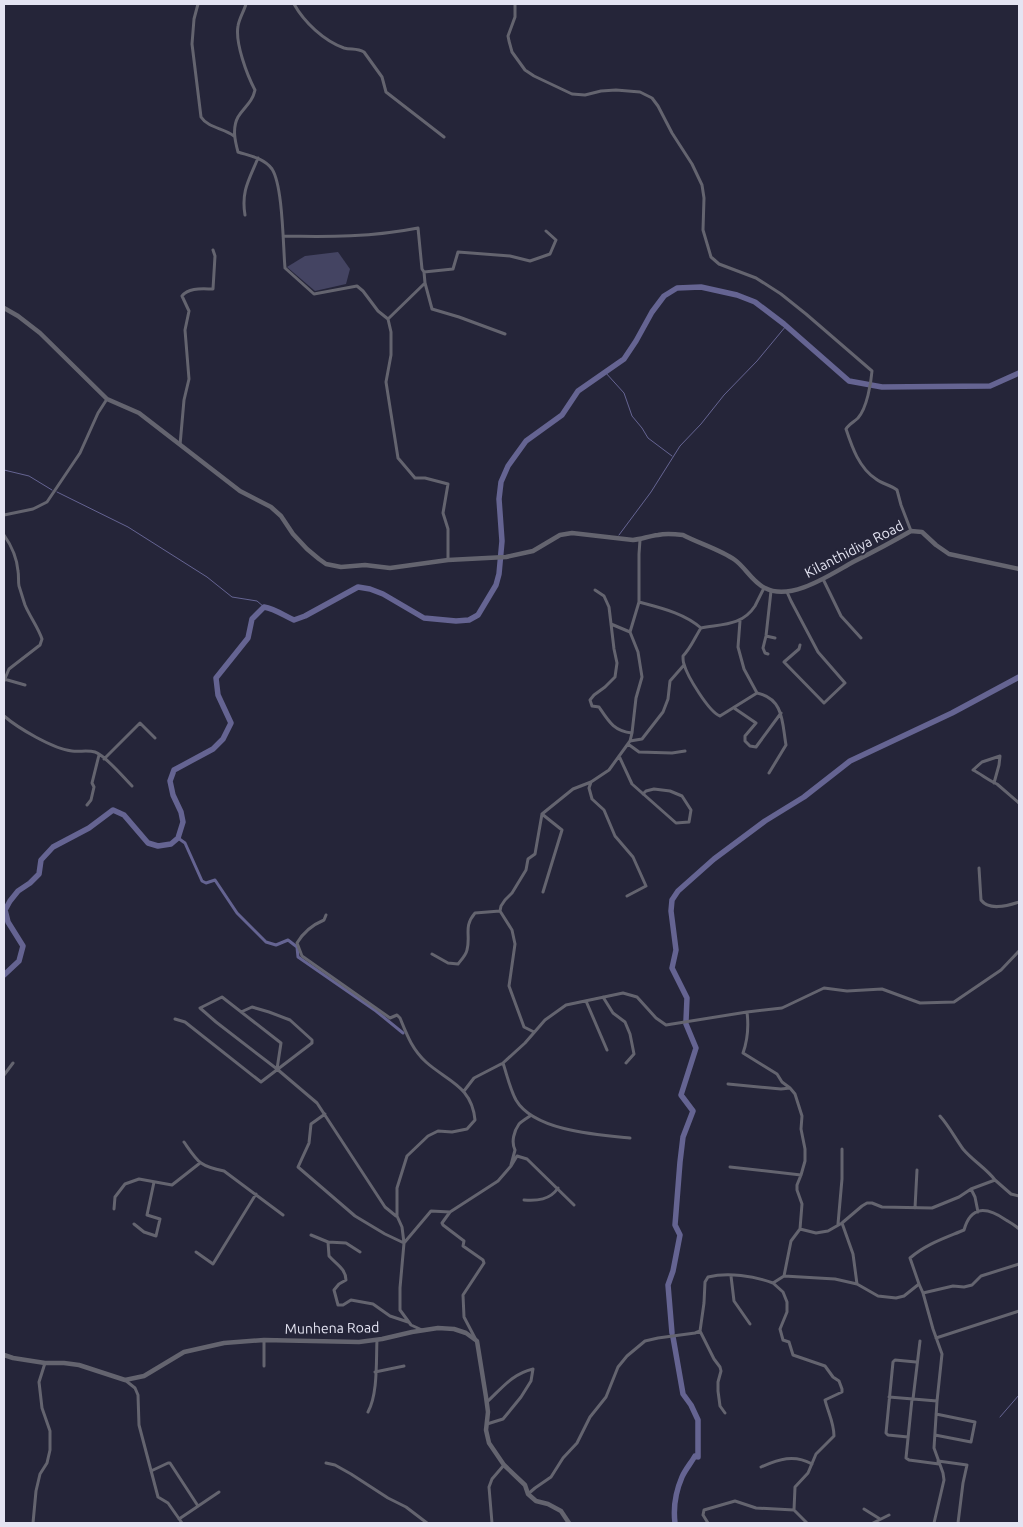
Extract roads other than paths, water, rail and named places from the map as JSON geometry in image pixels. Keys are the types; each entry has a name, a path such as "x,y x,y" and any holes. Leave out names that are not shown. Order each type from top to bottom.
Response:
{"street":[{"path":"198,4 194,19 192,44 201,117 209,124 228,131 234,136"},
{"path":"246,4 238,25 238,39 248,77 255,90 253,99 238,118 234,136 238,152 261,159 272,169 278,186 285,268 314,294 357,286 378,311 388,319 391,332 391,354 386,382 398,458 415,478 424,478 448,484 443,513 448,529 448,560"},
{"path":"294,4 303,19 318,32 344,48 364,52 382,77 386,92 444,137"},
{"path":"515,4 515,17 508,36 512,52 525,70 572,94 585,95 616,90 640,92 652,98 692,164 702,185 703,230 711,257 719,264 756,278 781,294 869,367 872,371 872,380 860,415 846,429 858,460 867,471 875,479 897,490 911,531"},
{"path":"246,215 244,190 258,158"},
{"path":"282,236 343,237 398,233 418,228 422,269 432,309 505,334"},
{"path":"424,272 453,268 458,252 510,256 530,261 550,254 556,240 546,231"},
{"path":"180,445 188,379 185,330 188,312 182,296 190,290 213,288 215,256 213,250"},
{"path":"388,319 425,283"},
{"path":"4,308 40,333 107,399 98,413 80,453 47,502 33,509 4,515"},
{"name":"Kilanthidiya Road","path":"107,399 139,413 240,491 272,507 281,516 293,534 319,559 326,564 341,567 365,565 390,568 448,560 506,557 533,551 560,535 572,533 640,540 660,534 683,536 735,560 764,588 774,592 787,592 823,579 911,531 922,532 936,546 949,554 1019,568"},
{"path":"4,535 14,553 19,587 42,639 40,645 9,669 4,679 26,685"},
{"path":"534,1032 524,1027 509,986 515,944 512,930 500,911 500,906 512,893 526,870 528,859 535,854 542,814 573,789 591,782 609,770 629,743 636,698 642,677 638,652 630,632 639,602 640,540"},
{"path":"823,579 841,616 861,638"},
{"path":"764,588 746,617 740,621 701,628 693,639 688,651 683,656 684,665 704,700 715,714 720,716 757,693 766,695 779,708 786,745 769,773"},
{"path":"595,590 604,596 609,607 617,663 615,677 590,700 592,706 599,707 615,729 632,733"},
{"path":"768,654 765,653 764,648 771,591"},
{"path":"787,592 818,652 845,683 824,703 784,662 799,649 800,645"},
{"path":"639,602 669,610 694,621 701,628"},
{"path":"740,621 738,647 744,669 757,693"},
{"path":"611,624 630,632"},
{"path":"766,636 775,638"},
{"path":"629,743 642,739 663,712 668,700 670,680 684,665"},
{"path":"734,708 756,723 745,736 745,741 750,746 756,747 780,713"},
{"path":"4,716 22,730 60,748 71,751 96,752 118,770 132,786"},
{"path":"104,759 140,722 155,738"},
{"path":"629,743 639,752 685,752"},
{"path":"87,806 91,800 94,787 92,783 99,755"},
{"path":"619,756 632,784 643,794 676,823 689,822 691,810 682,796 654,788 643,794"},
{"path":"994,783 1000,756 982,762 973,770 994,783 1019,803"},
{"path":"591,782 589,788 592,799 604,810 615,836 632,857 646,886 627,896"},
{"path":"542,814 562,830 543,892"},
{"path":"978,868 981,900 983,903 995,907 1019,902"},
{"path":"432,954 448,963 458,964 468,948 469,920 475,914 500,911"},
{"path":"326,915 324,920 302,934 297,943 302,956 390,1018 397,1015 411,1045 426,1062 464,1091 474,1110 474,1120 467,1130 438,1131 428,1136 407,1156 397,1188 397,1216 402,1227 404,1243 400,1310 411,1325 422,1330"},
{"path":"464,1091 474,1078 503,1063 526,1043 545,1020 566,1005 624,993 637,998 656,1018 666,1025 782,1008 824,988 847,991 882,989 920,1003 954,1002 1001,970 1019,952"},
{"path":"277,1069 281,1043 222,997 200,1008 317,1103 385,1208 397,1216"},
{"path":"603,997 613,1013 625,1022 630,1034 634,1054 626,1063"},
{"path":"586,1001 607,1050"},
{"path":"175,1019 184,1022 261,1082 312,1043 312,1040 290,1020 252,1007 241,1012"},
{"path":"747,1012 749,1026 743,1053 777,1074 782,1082 795,1094 802,1116 801,1129 805,1149 801,1175 797,1185 802,1204 800,1229 791,1241 784,1276"},
{"path":"4,1075 13,1063"},
{"path":"503,1063 516,1100 530,1116 559,1127 630,1138"},
{"path":"728,1084 781,1089 790,1088"},
{"path":"325,1114 311,1124 309,1144 298,1167 355,1216 404,1243"},
{"path":"511,1166 512,1154 515,1150 512,1145 513,1138 520,1124 530,1116"},
{"path":"940,1116 974,1160 1011,1194 1019,1196"},
{"path":"184,1142 200,1163 212,1169 224,1171 283,1215"},
{"path":"842,1149 840,1224 853,1254 858,1284"},
{"path":"570,1523 561,1511 536,1500 528,1494 525,1485 504,1464 489,1443 486,1430 486,1402 477,1340 464,1317 463,1296 484,1263 483,1260 463,1246 464,1241 442,1223 450,1212 498,1182 517,1156 527,1159 574,1205"},
{"path":"114,1209 115,1197 125,1184 139,1179 172,1185 200,1163"},
{"path":"730,1168 801,1175"},
{"path":"915,1208 917,1170"},
{"path":"800,1229 823,1232 840,1224 867,1203 882,1207 932,1208 995,1180"},
{"path":"134,1224 144,1232 156,1236 160,1218 147,1215 154,1182"},
{"path":"524,1200 544,1199 554,1194 558,1188"},
{"path":"970,1190 975,1198 978,1212"},
{"path":"196,1252 213,1264 256,1194"},
{"path":"934,1523 944,1480 934,1448 942,1354 910,1258 936,1241 964,1230 970,1216 984,1210 998,1214 1019,1229"},
{"path":"404,1243 431,1211 450,1212"},
{"path":"311,1235 328,1242 346,1243 360,1252"},
{"path":"328,1242 329,1256 340,1266 346,1276 346,1280 338,1284 334,1290 338,1305 343,1305 352,1300 373,1304 390,1316 409,1322"},
{"path":"923,1293 953,1286 972,1285 981,1276 1019,1264"},
{"path":"725,1413 720,1406 718,1390 720,1367 700,1331 705,1282 708,1277 715,1275 761,1279 773,1283 783,1292 787,1302 787,1312 780,1329 783,1340 789,1342 793,1355 825,1366 833,1377 839,1381 842,1389 842,1392 825,1400 834,1428 834,1436 816,1454 808,1473 795,1487 794,1510"},
{"path":"731,1276 734,1300 750,1324"},
{"path":"773,1283 784,1276 835,1279 858,1284 878,1296 896,1298 904,1296 919,1284"},
{"path":"936,1338 1019,1311"},
{"name":"Munhena Road","path":"125,1380 144,1376 184,1352 224,1343 264,1340 359,1342 438,1328 454,1329 477,1340"},
{"path":"528,1494 551,1477 563,1458 577,1443 590,1417 606,1397 618,1367 627,1356 645,1341 700,1331"},
{"path":"264,1340 264,1366"},
{"path":"368,1412 373,1404 372,1397 376,1384 377,1340"},
{"path":"920,1341 906,1458 909,1460 967,1465 958,1523"},
{"path":"4,1355 45,1363 80,1365 125,1380 135,1388 138,1395 139,1426 158,1497 168,1503 182,1523"},
{"path":"908,1437 888,1435 886,1433 893,1362 895,1360 916,1362"},
{"path":"33,1523 36,1491 40,1474 47,1463 50,1450 50,1431 42,1408 39,1382 45,1363"},
{"path":"376,1372 404,1366"},
{"path":"486,1402 512,1379 522,1372 533,1369 531,1381 503,1419 487,1424"},
{"path":"890,1396 937,1401"},
{"path":"935,1435 971,1442 975,1422 936,1414"},
{"path":"761,1467 776,1460 786,1458 799,1458 812,1464"},
{"path":"151,1471 168,1463 170,1464 198,1506"},
{"path":"326,1463 335,1465 351,1474 388,1498 406,1507 427,1523"},
{"path":"492,1523 489,1487 492,1479 504,1464"},
{"path":"179,1519 219,1492"},
{"path":"708,1523 703,1515 704,1510 735,1501 756,1508 794,1510 807,1523"},
{"path":"864,1509 880,1519"},
{"path":"873,1523 889,1515"}],"waterway":[{"path":"4,975 19,961 23,946 8,922 5,910 18,891 39,874 41,860 53,847 89,828 113,810 124,815 148,843 158,846 171,844 178,838 183,822 170,781 174,770 213,749 223,739 231,723 218,695 216,678 248,638 252,619 264,607 294,620 358,587 383,594 424,618 456,621 469,620 478,615 496,585 499,574 502,541 499,499 501,482 508,466 526,441 562,415 578,391 624,359 652,312 664,296 677,288 701,287 737,295 755,302 784,324 849,381 882,387 990,386 1019,373"},
{"path":"619,535 651,492 680,446 786,326"},
{"path":"605,372 624,393 632,416 648,438 672,456"},
{"path":"4,470 29,476 52,490"},
{"path":"57,492 128,527 207,577 232,597 257,601 264,607"},
{"path":"686,1021 687,998 672,968 676,950 671,911 672,900 678,891 714,859 765,821 804,797 850,761 952,713 1019,677"},
{"path":"178,838 185,843 202,881 206,883 215,880 237,913 266,942 276,945 288,940 297,947 298,957 376,1011 403,1033"},
{"path":"672,1333 668,1285 673,1271 680,1235 675,1225 683,1137 693,1111 681,1095 696,1048 686,1024"},
{"path":"673,1337 683,1394 698,1420 698,1457 695,1456 680,1482 675,1505 675,1523"},
{"path":"1000,1417 1019,1395"}]}
